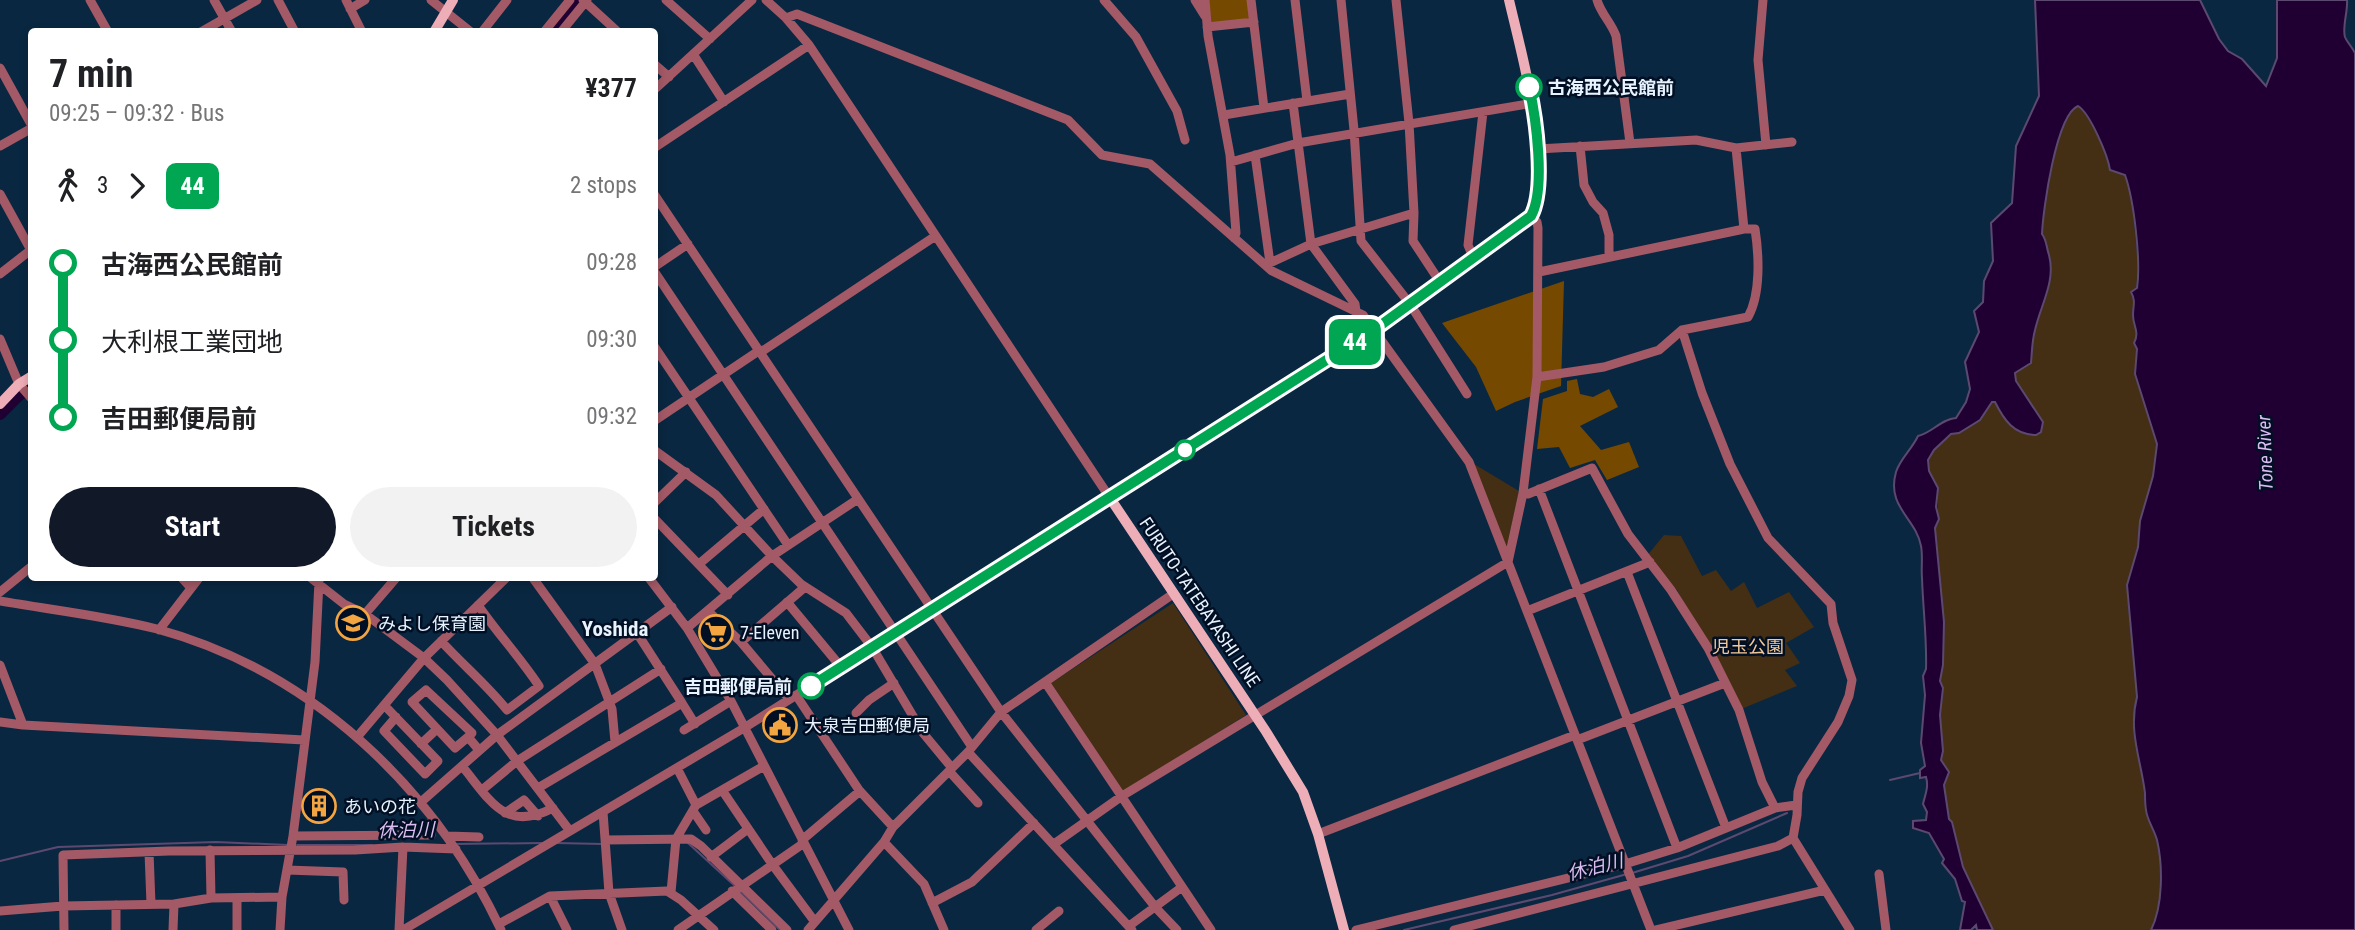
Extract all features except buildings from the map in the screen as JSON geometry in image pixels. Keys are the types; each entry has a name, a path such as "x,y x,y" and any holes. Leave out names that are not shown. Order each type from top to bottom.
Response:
{"main road":[{"path":"436,28 453,0"},
{"path":"1110,498 1374,330 1531,216 1537,196 1538,149 1533,103 1509,0"},
{"path":"0,404 28,378"},
{"name":"FURUTO-TATEBAYASHI LINE","path":"1110,498 1303,792 1318,834 1344,930"}],"street":[{"path":"90,0 105,28"},
{"path":"214,0 230,28"},
{"path":"208,28 257,0"},
{"path":"278,0 293,28"},
{"path":"360,28 348,4 365,0"},
{"path":"432,0 466,28"},
{"path":"485,28 507,0"},
{"path":"547,28 570,0"},
{"path":"666,0 709,39"},
{"path":"658,87 751,0"},
{"path":"401,930 744,728 1110,498 934,237 809,45 766,0"},
{"path":"1104,0 1136,37 1177,111 1185,141"},
{"path":"1195,0 1205,16"},
{"path":"1205,0 1205,16 1231,162 1236,233 1234,238"},
{"path":"1251,0 1264,108"},
{"path":"1295,0 1307,101"},
{"path":"1341,0 1361,241 1410,304 1468,394"},
{"path":"1396,0 1409,124 1413,242 1440,282"},
{"path":"1597,0 1600,11 1616,36 1630,143"},
{"path":"1763,0 1758,60 1766,145"},
{"path":"564,28 585,1 612,28"},
{"path":"786,18 797,15 1066,119 1102,155 1150,164 1268,266 1363,315 1469,462 1653,930 1825,890"},
{"path":"1208,27 1254,22"},
{"path":"658,145 809,45"},
{"path":"693,54 724,102"},
{"path":"658,67 669,77"},
{"path":"0,68 28,120"},
{"path":"1224,115 1350,94"},
{"path":"1293,103 1311,244 1355,303 1356,311"},
{"path":"1231,162 1298,144 1533,103"},
{"path":"1473,257 1468,245 1483,112"},
{"path":"0,146 28,129"},
{"path":"1538,149 1696,140 1736,148 1792,142"},
{"path":"1580,146 1584,185 1603,213 1609,235 1609,257"},
{"path":"1736,148 1744,229"},
{"path":"1255,155 1268,266"},
{"path":"0,194 28,245"},
{"path":"658,200 1001,712 1156,908 1177,930"},
{"path":"1268,266 1311,244 1414,213"},
{"path":"1054,844 1122,796 1254,714 1508,562 1523,493 1537,377 1538,228 1537,222 1531,216"},
{"path":"1537,377 1604,367 1659,350 1682,330 1748,317 1753,307 1756,282 1755,229 1744,229 1539,272"},
{"path":"658,418 934,237"},
{"path":"658,266 688,244"},
{"path":"0,274 28,252"},
{"path":"658,275 896,632 970,749 1130,928 1182,887"},
{"path":"1682,330 1702,393 1730,464 1768,538 1831,604 1833,623 1852,680 1849,696 1838,722 1802,778 1793,838 1850,930"},
{"path":"0,339 19,384 28,394"},
{"path":"658,352 788,545"},
{"path":"658,453 716,495 772,556 805,587 846,613 872,647 923,733 978,803"},
{"path":"1523,493 1528,494 1592,468 1628,534 1690,618 1725,683 1739,710 1762,782 1775,808"},
{"path":"658,499 686,472"},
{"path":"1539,489 1677,848"},
{"path":"687,628 772,556 858,499"},
{"path":"699,564 744,523 764,509"},
{"path":"658,522 728,595"},
{"path":"1527,611 1650,562"},
{"path":"0,592 28,569"},
{"path":"1627,572 1726,828"},
{"path":"185,581 191,588"},
{"path":"159,630 197,581"},
{"path":"319,581 344,604 365,614 424,658 497,735 570,831"},
{"path":"280,930 282,897 311,699 319,581"},
{"path":"365,614 394,581"},
{"path":"358,736 424,658 503,581"},
{"path":"535,581 595,664 610,703 615,742"},
{"path":"651,581 687,628 731,701 849,930"},
{"path":"741,642 805,587"},
{"path":"808,930 884,842 893,827 951,770 1001,712 1173,594"},
{"path":"0,601 159,630 245,662 311,699 358,736 421,802 479,886 500,927 550,896 671,892 714,930"},
{"path":"787,602 841,667"},
{"path":"441,641 471,674 485,683 507,710 539,686 519,655 478,605"},
{"path":"421,802 497,735 672,607"},
{"path":"708,611 793,697 860,791 893,827"},
{"path":"637,633 695,724"},
{"path":"0,665 23,725"},
{"path":"482,790 517,761 662,669"},
{"path":"1045,682 1211,930"},
{"path":"1318,834 1725,683"},
{"path":"856,713 869,700 894,684"},
{"path":"426,690 472,733 468,737 455,748 412,702 426,690"},
{"path":"684,730 731,701"},
{"path":"538,788 682,703"},
{"path":"384,705 396,717 421,744 438,761 425,774 384,731 396,717"},
{"path":"0,722 304,740"},
{"path":"421,744 437,729"},
{"path":"468,737 479,750"},
{"path":"461,766 498,809 505,813 525,818 538,816 553,808"},
{"path":"671,892 676,841 694,808 764,766"},
{"path":"677,768 706,830"},
{"path":"722,790 815,922"},
{"path":"678,930 803,841 860,791"},
{"path":"505,813 524,800 538,816"},
{"path":"1356,930 1626,865 1677,848 1775,808 1796,805"},
{"path":"603,812 609,893 622,930"},
{"path":"64,930 63,855 210,850 291,842 431,835 432,817"},
{"path":"932,903 972,882 1034,823"},
{"path":"711,857 748,829"},
{"path":"291,842 355,850 451,843 479,837"},
{"path":"1454,930 1778,846 1793,838"},
{"path":"605,844 691,839 711,857 772,930"},
{"path":"884,842 924,884 942,929"},
{"path":"401,930 403,847"},
{"path":"210,850 211,898"},
{"path":"149,852 151,904"},
{"path":"287,870 343,872 344,900"},
{"path":"1879,874 1886,930"},
{"path":"736,888 787,930"},
{"path":"550,896 567,930"},
{"path":"0,911 63,906 174,904 211,898 282,897"},
{"path":"237,899 237,930"},
{"path":"173,930 174,904"},
{"path":"116,905 116,930"},
{"path":"1035,930 1059,911"}],"green space":[{"path":"2078,106 2098,135 2110,170 2125,175 2131,191 2138,264 2135,306 2132,312 2138,335 2135,374 2157,444 2153,476 2140,521 2140,533 2127,594 2137,697 2135,734 2147,814 2159,850 2160,898 2151,930 1993,930 1963,867 1949,819 1944,785 1947,774 1941,760 1943,751 1940,715 1943,696 1940,681 1944,622 1935,528 1938,494 1928,460 1939,444 1977,419 1991,402 1994,402 2001,413 2043,422 2015,381 2015,373 2031,363 2033,335 2051,275 2046,241 2042,234 2048,185 2063,126 2070,113"},
{"path":"1474,464 1519,491 1505,555"},
{"name":"児玉公園","path":"1664,535 1681,536 1702,576 1716,570 1731,591 1744,582 1757,608 1789,592 1814,627 1786,643 1800,663 1785,670 1797,686 1739,710 1677,590 1646,557"},
{"path":"1173,603 1246,715 1123,792 1051,683"}],"shaded area":[{"path":"1207,0 1251,0 1253,20 1210,23"},
{"path":"1564,281 1561,386 1496,411 1476,367 1442,323"},
{"path":"1577,379 1580,394 1593,397 1609,389 1618,407 1580,426 1601,450 1629,442 1639,467 1607,480 1595,460 1570,468 1559,447 1537,449 1543,399 1567,391 1567,381"}],"water":[{"name":"Tone River","path":"2035,0 2200,0 2219,39 2228,51 2242,59 2266,86 2277,58 2277,0 2347,0 2344,33 2355,53 2355,930 2151,930 2160,898 2160,862 2157,840 2145,804 2135,734 2137,697 2127,585 2138,547 2140,521 2153,476 2157,444 2135,374 2137,349 2134,343 2136,332 2131,292 2137,288 2138,262 2128,186 2125,175 2110,170 2098,135 2078,106 2070,113 2063,126 2048,185 2042,234 2046,241 2051,274 2034,334 2031,363 2015,373 2016,381 2043,422 2041,432 2036,435 2016,429 2002,415 1995,402 1992,402 1980,420 1959,433 1951,434 1934,450 1928,460 1929,471 1938,488 1936,507 1939,519 1935,528 1944,622 1940,681 1943,688 1940,715 1943,751 1941,760 1949,772 1944,785 1949,819 1963,867 1993,930 1977,930 1976,925 1971,930 1960,930 1965,902 1962,901 1955,879 1942,863 1944,859 1929,833 1913,828 1913,821 1926,820 1927,812 1923,804 1927,781 1926,777 1920,778 1920,770 1925,766 1921,743 1925,695 1923,676 1926,669 1922,554 1918,536 1898,503 1894,484 1898,467 1918,436 1956,418 1970,389 1965,362 1979,332 1974,311 1983,302 1984,281 1993,261 1991,223 2012,203 2016,146 2039,96"}],"waterway":[{"path":"557,28 579,0"},
{"path":"0,414 28,389"},
{"name":"休泊川","path":"1890,780 1920,773"},
{"name":"休泊川","path":"1632,873 1688,856 1787,813"},
{"name":"休泊川","path":"0,861 58,847 216,842 288,845"},
{"name":"休泊川","path":"454,844 543,843"},
{"name":"休泊川","path":"556,843 603,844"},
{"name":"休泊川","path":"688,843 736,887"},
{"name":"休泊川","path":"297,845 372,845"},
{"name":"休泊川","path":"1404,930 1552,895 1627,874"},
{"name":"休泊川","path":"740,891 780,930"}],"bus line":[{"name":"44","path":"811,686 1374,330 1531,216 1537,196 1538,149 1529,87"}],"place":[{"name":"古海西公民館前","path":"1529,87"},
{"name":"みよし保育園","path":"353,623"},
{"name":"7-Eleven","path":"716,632"},
{"name":"吉田郵便局前","path":"811,686"},
{"name":"大泉吉田郵便局","path":"780,725"},
{"name":"あいの花","path":"319,806"}],"district":[{"name":"Yoshida","path":"615,629"}]}
